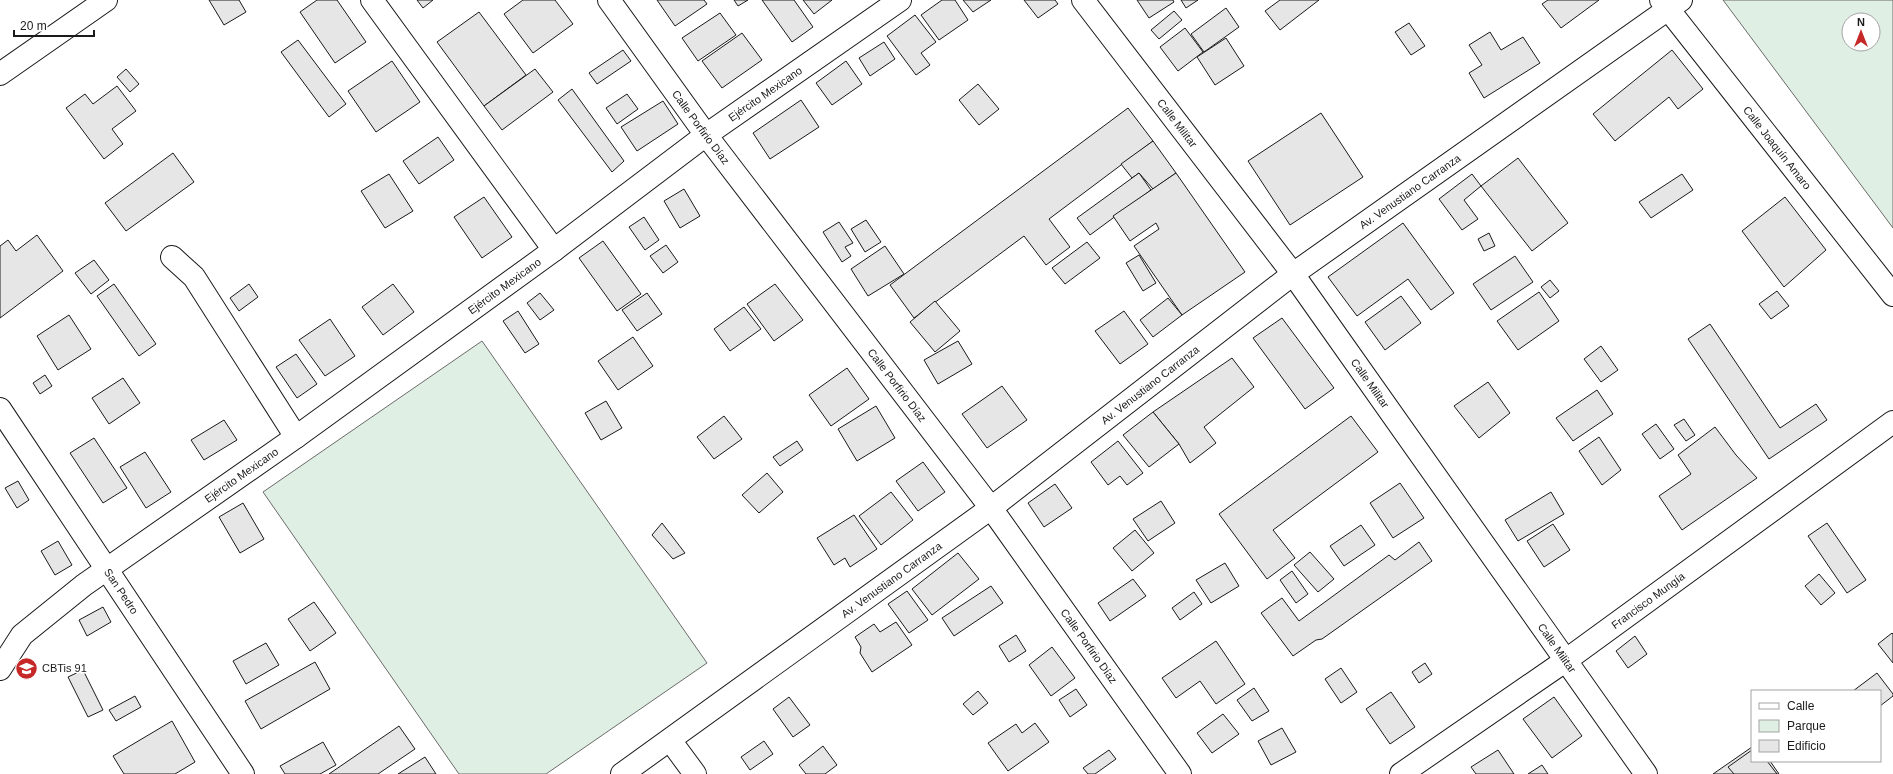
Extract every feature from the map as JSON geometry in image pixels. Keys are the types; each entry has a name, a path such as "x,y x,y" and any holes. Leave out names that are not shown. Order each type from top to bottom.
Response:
{"street":[{"path":"0,74 106,0"},
{"path":"372,0 554,250"},
{"name":"Calle Porfirio Díaz","path":"609,0 706,135 991,508 1180,774"},
{"name":"Ejército Mexicano","path":"0,668 22,635 84,585 296,437 554,250 706,135 900,0"},
{"name":"Calle Militar","path":"1083,0 1293,274 1646,774"},
{"name":"Av. Venustiano Carranza","path":"622,774 991,508 1293,274 1671,3"},
{"name":"Calle Joaquín Amaro","path":"1671,3 1893,295"},
{"path":"172,257 194,277 296,437"},
{"name":"San Pedro","path":"0,409 243,774"},
{"name":"Francisco Mungía","path":"1401,774 1565,661 1893,422"},
{"path":"670,740 695,774"}],"green space":[{"path":"1723,0 1893,0 1893,228"},
{"path":"482,341 707,663 546,774 459,774 263,492"}],"building":[{"path":"209,0 239,0 246,12 224,25"},
{"path":"317,0 337,0 366,42 335,63 300,12"},
{"path":"417,0 433,0 423,8"},
{"path":"523,0 555,0 573,24 533,53 504,14"},
{"path":"657,0 704,0 707,4 675,26"},
{"path":"734,0 748,0 738,6"},
{"path":"762,0 794,0 813,27 792,42"},
{"path":"803,0 832,0 814,14"},
{"path":"942,0 955,0 968,20 939,40 921,15"},
{"path":"963,0 991,0 973,12"},
{"path":"1024,0 1055,0 1058,4 1038,18"},
{"path":"1137,0 1173,0 1174,2 1149,18"},
{"path":"1181,0 1198,0 1186,8"},
{"path":"1280,0 1319,0 1280,30 1265,11"},
{"path":"1548,0 1599,0 1561,28 1542,4"},
{"path":"1226,8 1239,27 1204,52 1191,34"},
{"path":"1174,11 1182,20 1159,39 1151,30"},
{"path":"479,12 526,75 484,106 437,42"},
{"path":"720,13 736,35 698,61 682,38"},
{"path":"915,15 936,42 921,53 930,65 916,75 887,36"},
{"path":"1409,23 1425,46 1411,55 1395,32"},
{"path":"1185,28 1203,52 1178,71 1160,47"},
{"path":"1490,32 1501,50 1523,37 1540,63 1484,98 1469,73 1482,65 1469,45"},
{"path":"742,33 762,60 722,88 702,61"},
{"path":"1226,38 1244,66 1215,85 1197,57"},
{"path":"298,40 346,104 329,117 281,52"},
{"path":"884,42 895,59 870,76 859,58"},
{"path":"623,50 631,61 597,84 589,73"},
{"path":"1672,50 1703,89 1678,109 1669,97 1615,141 1593,114"},
{"path":"392,61 420,102 376,132 348,91"},
{"path":"846,61 862,84 832,105 816,83"},
{"path":"126,69 139,84 130,92 117,77"},
{"path":"535,69 553,92 502,130 484,106"},
{"path":"978,84 999,109 979,125 959,100"},
{"path":"117,86 136,111 112,129 123,144 104,159 66,108 85,94 93,104"},
{"path":"572,89 624,161 612,172 558,100"},
{"path":"627,94 638,109 617,124 606,108"},
{"path":"801,100 819,127 770,159 753,133"},
{"path":"663,101 678,124 637,151 621,127"},
{"path":"1128,108 1153,141 1049,219 1070,247 1046,265 1024,236 914,318 890,285"},
{"path":"1321,113 1363,177 1290,225 1248,161"},
{"path":"438,137 454,160 419,184 403,161"},
{"path":"1153,141 1176,173 1153,189 1139,173 1132,178 1121,164"},
{"path":"173,153 194,182 126,231 105,203"},
{"path":"1518,158 1568,223 1532,251 1481,186"},
{"path":"1139,173 1151,190 1090,235 1077,218"},
{"path":"1176,173 1245,272 1182,315 1134,246 1159,229 1156,223 1130,241 1113,216"},
{"path":"389,174 413,211 385,228 361,191"},
{"path":"1472,174 1481,186 1464,200 1478,219 1462,230 1439,199"},
{"path":"1682,174 1693,190 1651,218 1639,202"},
{"path":"684,189 700,216 680,228 664,201"},
{"path":"484,197 512,237 482,258 454,217"},
{"path":"1785,197 1826,250 1784,287 1742,231"},
{"path":"644,217 659,240 645,250 629,227"},
{"path":"866,220 881,242 865,252 851,229"},
{"path":"839,222 853,243 845,247 851,256 842,262 823,232"},
{"path":"1403,223 1454,293 1431,310 1408,279 1357,316 1328,277"},
{"path":"1489,233 1495,246 1484,251 1478,239"},
{"path":"37,235 63,271 0,318 0,246 8,240 16,251"},
{"path":"603,241 641,294 617,311 579,258"},
{"path":"1087,242 1100,258 1065,284 1052,268"},
{"path":"666,245 678,262 663,273 650,256"},
{"path":"885,246 904,274 868,296 851,269"},
{"path":"1139,255 1156,283 1143,291 1126,263"},
{"path":"1515,256 1533,282 1491,310 1473,284"},
{"path":"94,260 109,280 91,294 75,273"},
{"path":"1550,280 1559,291 1550,298 1541,287"},
{"path":"114,284 156,344 139,356 97,296"},
{"path":"249,284 258,297 239,311 230,298"},
{"path":"393,284 414,312 383,335 362,307"},
{"path":"775,284 803,320 774,341 747,304"},
{"path":"1777,291 1789,306 1771,319 1759,304"},
{"path":"1539,292 1559,321 1518,350 1497,321"},
{"path":"540,293 554,310 540,320 527,303"},
{"path":"647,293 662,314 637,331 622,310"},
{"path":"1401,296 1421,323 1385,350 1365,322"},
{"path":"1168,298 1182,315 1153,337 1140,320"},
{"path":"935,301 960,331 935,352 910,322"},
{"path":"744,307 761,329 730,351 714,329"},
{"path":"518,311 539,344 525,353 503,321"},
{"path":"1124,311 1148,344 1120,364 1095,331"},
{"path":"69,315 91,349 58,370 37,336"},
{"path":"1282,318 1334,388 1305,409 1253,338"},
{"path":"330,319 355,356 325,376 299,340"},
{"path":"1710,324 1780,428 1816,404 1827,420 1769,459 1688,339"},
{"path":"633,337 653,366 618,390 598,361"},
{"path":"958,341 972,364 938,384 924,360"},
{"path":"1601,346 1618,370 1601,382 1584,359"},
{"path":"296,354 317,384 297,398 276,367"},
{"path":"1232,358 1254,387 1204,427 1216,443 1190,463 1179,444 1153,412"},
{"path":"847,368 869,399 831,426 809,395"},
{"path":"45,375 52,386 40,394 33,383"},
{"path":"123,378 140,403 109,424 92,398"},
{"path":"1488,382 1510,413 1479,438 1454,406"},
{"path":"1002,386 1027,420 987,448 962,414"},
{"path":"1597,390 1613,414 1573,441 1556,418"},
{"path":"606,401 622,428 601,440 585,413"},
{"path":"876,406 895,438 857,461 838,429"},
{"path":"1153,412 1179,444 1149,467 1123,435"},
{"path":"724,416 742,439 714,459 697,437"},
{"path":"1351,416 1378,452 1273,530 1295,558 1267,579 1219,514"},
{"path":"1684,419 1695,435 1686,441 1674,425"},
{"path":"224,420 237,440 204,460 191,440"},
{"path":"1656,424 1674,449 1660,459 1642,434"},
{"path":"1715,427 1736,455 1757,478 1682,530 1659,496 1691,474 1678,455"},
{"path":"1599,437 1621,470 1602,485 1579,451"},
{"path":"94,438 127,488 103,503 70,453"},
{"path":"797,441 803,450 780,466 773,457"},
{"path":"1118,441 1143,473 1127,485 1120,476 1108,485 1091,462"},
{"path":"145,452 171,492 146,508 120,467"},
{"path":"923,462 945,492 918,511 896,481"},
{"path":"767,473 783,492 759,513 742,495"},
{"path":"18,481 29,500 17,508 5,488"},
{"path":"1400,483 1424,518 1393,538 1370,503"},
{"path":"1055,484 1072,508 1044,527 1028,503"},
{"path":"891,492 913,520 881,545 859,516"},
{"path":"1551,492 1564,514 1518,541 1505,520"},
{"path":"1161,501 1175,523 1148,541 1133,519"},
{"path":"243,503 264,539 240,553 219,517"},
{"path":"854,515 877,549 850,567 845,558 834,565 817,538"},
{"path":"662,523 685,553 673,559 652,535"},
{"path":"1827,523 1866,580 1847,593 1808,536"},
{"path":"1553,524 1570,550 1544,567 1527,541"},
{"path":"1361,525 1375,545 1344,566 1330,546"},
{"path":"1135,530 1154,553 1132,571 1113,548"},
{"path":"58,541 72,565 55,575 41,551"},
{"path":"1419,542 1432,561 1322,639 1316,640 1293,656 1261,613 1282,598 1299,621 1389,555 1395,560"},
{"path":"1310,552 1334,579 1318,592 1294,565"},
{"path":"958,553 979,579 932,615 912,589"},
{"path":"1225,563 1239,586 1211,603 1196,580"},
{"path":"1292,571 1308,594 1296,603 1280,580"},
{"path":"1819,574 1835,593 1821,605 1805,586"},
{"path":"1133,579 1146,596 1110,621 1098,603"},
{"path":"991,586 1003,603 954,636 942,618"},
{"path":"907,591 928,620 909,633 888,604"},
{"path":"1194,592 1202,604 1180,620 1172,608"},
{"path":"314,602 336,633 310,651 288,619"},
{"path":"103,607 111,622 87,636 79,620"},
{"path":"896,622 912,645 872,672 860,653 861,647 855,637 874,624 880,632"},
{"path":"1892,633 1893,634 1893,663 1878,644"},
{"path":"1016,635 1026,651 1009,662 999,646"},
{"path":"1635,636 1647,654 1628,668 1616,651"},
{"path":"1216,641 1245,684 1216,704 1200,681 1176,698 1162,678"},
{"path":"266,643 279,665 246,684 233,661"},
{"path":"1052,647 1075,678 1051,696 1029,665"},
{"path":"315,662 330,689 261,729 245,701"},
{"path":"1425,663 1432,674 1419,683 1412,672"},
{"path":"1341,668 1357,692 1341,703 1325,679"},
{"path":"83,670 103,710 88,717 68,677"},
{"path":"1877,673 1893,696 1881,705 1881,690 1854,690"},
{"path":"1254,688 1269,711 1252,721 1237,700"},
{"path":"1076,689 1087,705 1070,717 1059,700"},
{"path":"978,691 988,703 973,715 963,704"},
{"path":"1391,692 1415,727 1390,744 1366,709"},
{"path":"135,696 141,707 116,721 109,710"},
{"path":"789,697 810,725 793,737 773,709"},
{"path":"1554,697 1582,736 1552,758 1523,719"},
{"path":"1223,714 1239,734 1212,753 1197,733"},
{"path":"172,721 195,762 175,774 124,774 113,756"},
{"path":"1035,723 1049,742 1008,771 988,743 1016,724 1022,733"},
{"path":"399,726 415,749 378,774 329,774"},
{"path":"1282,728 1296,752 1271,765 1258,741"},
{"path":"764,741 773,754 750,770 741,757"},
{"path":"323,742 336,765 320,774 285,774 280,766"},
{"path":"823,746 837,765 825,774 806,774 799,765"},
{"path":"1751,748 1751,762 1771,762 1779,774 1713,774"},
{"path":"1109,750 1116,759 1095,774 1088,774 1083,768"},
{"path":"1498,750 1514,774 1476,774 1471,767"},
{"path":"1751,751 1751,762 1768,762 1777,774 1734,774 1728,767"},
{"path":"425,757 436,774 398,774"},
{"path":"1542,765 1548,774 1528,774"}],"place":[{"name":"CBTis 91","path":"27,668"}]}
